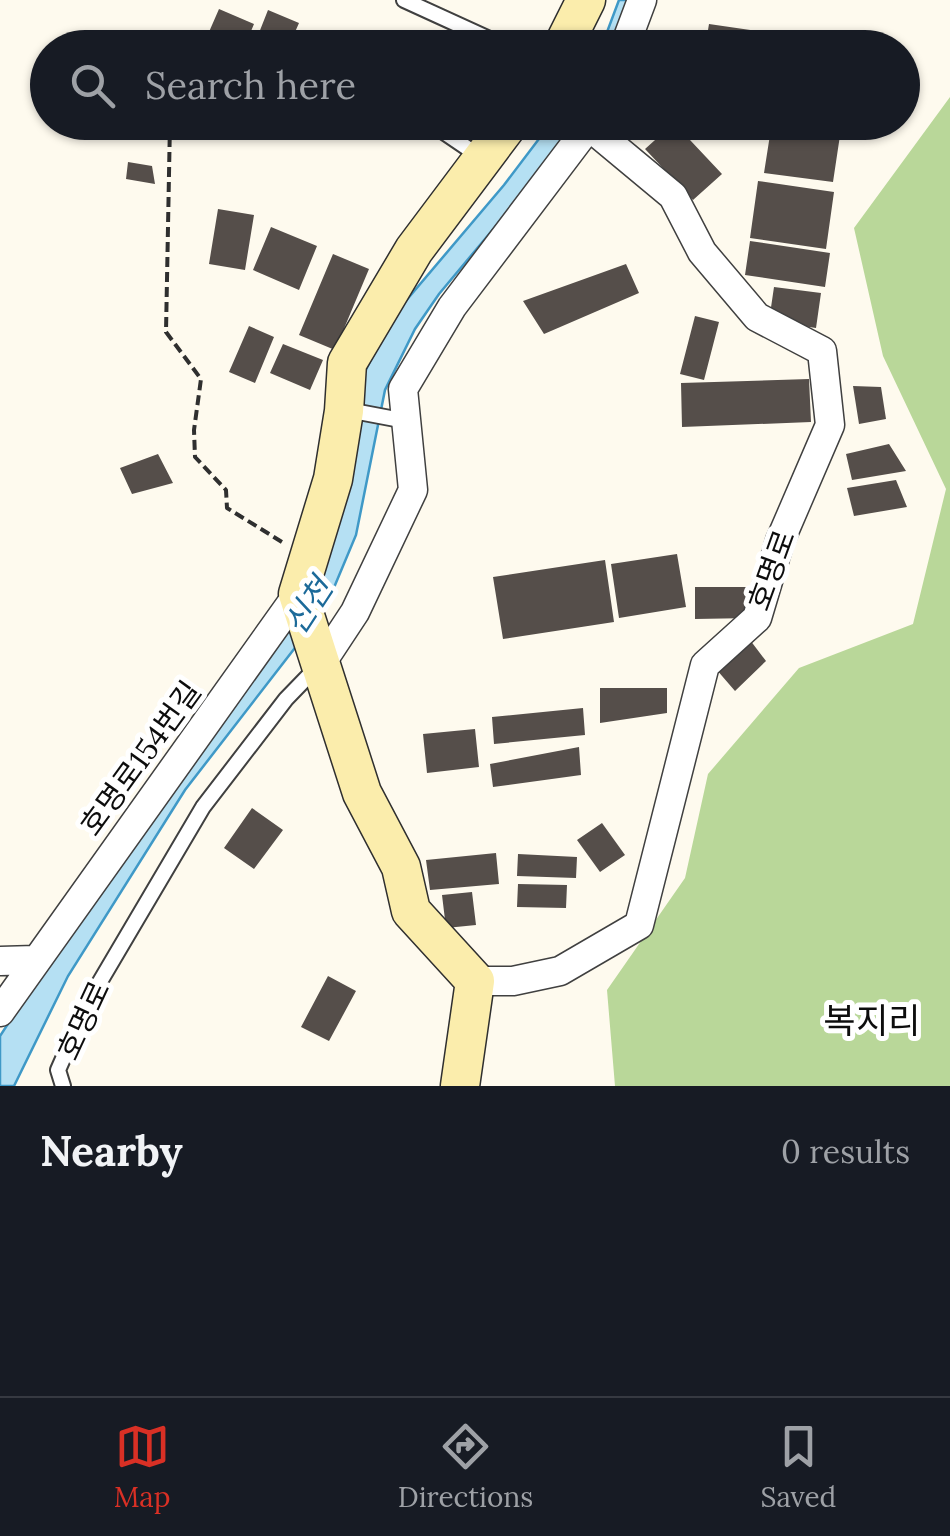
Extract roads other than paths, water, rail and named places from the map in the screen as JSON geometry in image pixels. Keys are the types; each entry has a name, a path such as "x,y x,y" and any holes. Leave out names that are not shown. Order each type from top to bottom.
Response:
{"street":[{"path":"571,30 586,0"},
{"path":"631,30 642,0"},
{"path":"460,1086 475,982 411,911 401,867 362,793 302,583 333,479 346,411 348,363 414,250 496,140"},
{"path":"321,660 355,612 413,490 403,420 403,389 452,307 576,140"},
{"name":"호명로","path":"475,982 513,981 560,971 640,924 705,665 757,618 780,541 830,425 822,351 757,317 702,252 672,196 607,140"},
{"name":"호명로154번길","path":"0,1012 302,583"},
{"path":"0,961 35,960"}],"lane":[{"path":"404,0 470,30"},
{"path":"456,140 483,158"},
{"path":"346,411 403,420"},
{"name":"호명로","path":"63,1086 58,1070 88,1002 204,807 286,699 321,660"}],"water":[{"path":"619,0 634,0 623,30 608,30"},
{"name":"신천","path":"538,140 568,140 439,294 415,329 385,390 356,535 325,609 185,790 68,976 14,1086 0,1086 0,1036 129,840 310,586 355,392 377,347 399,309"}],"district":[{"name":"복지리","path":"872,1020"}]}
